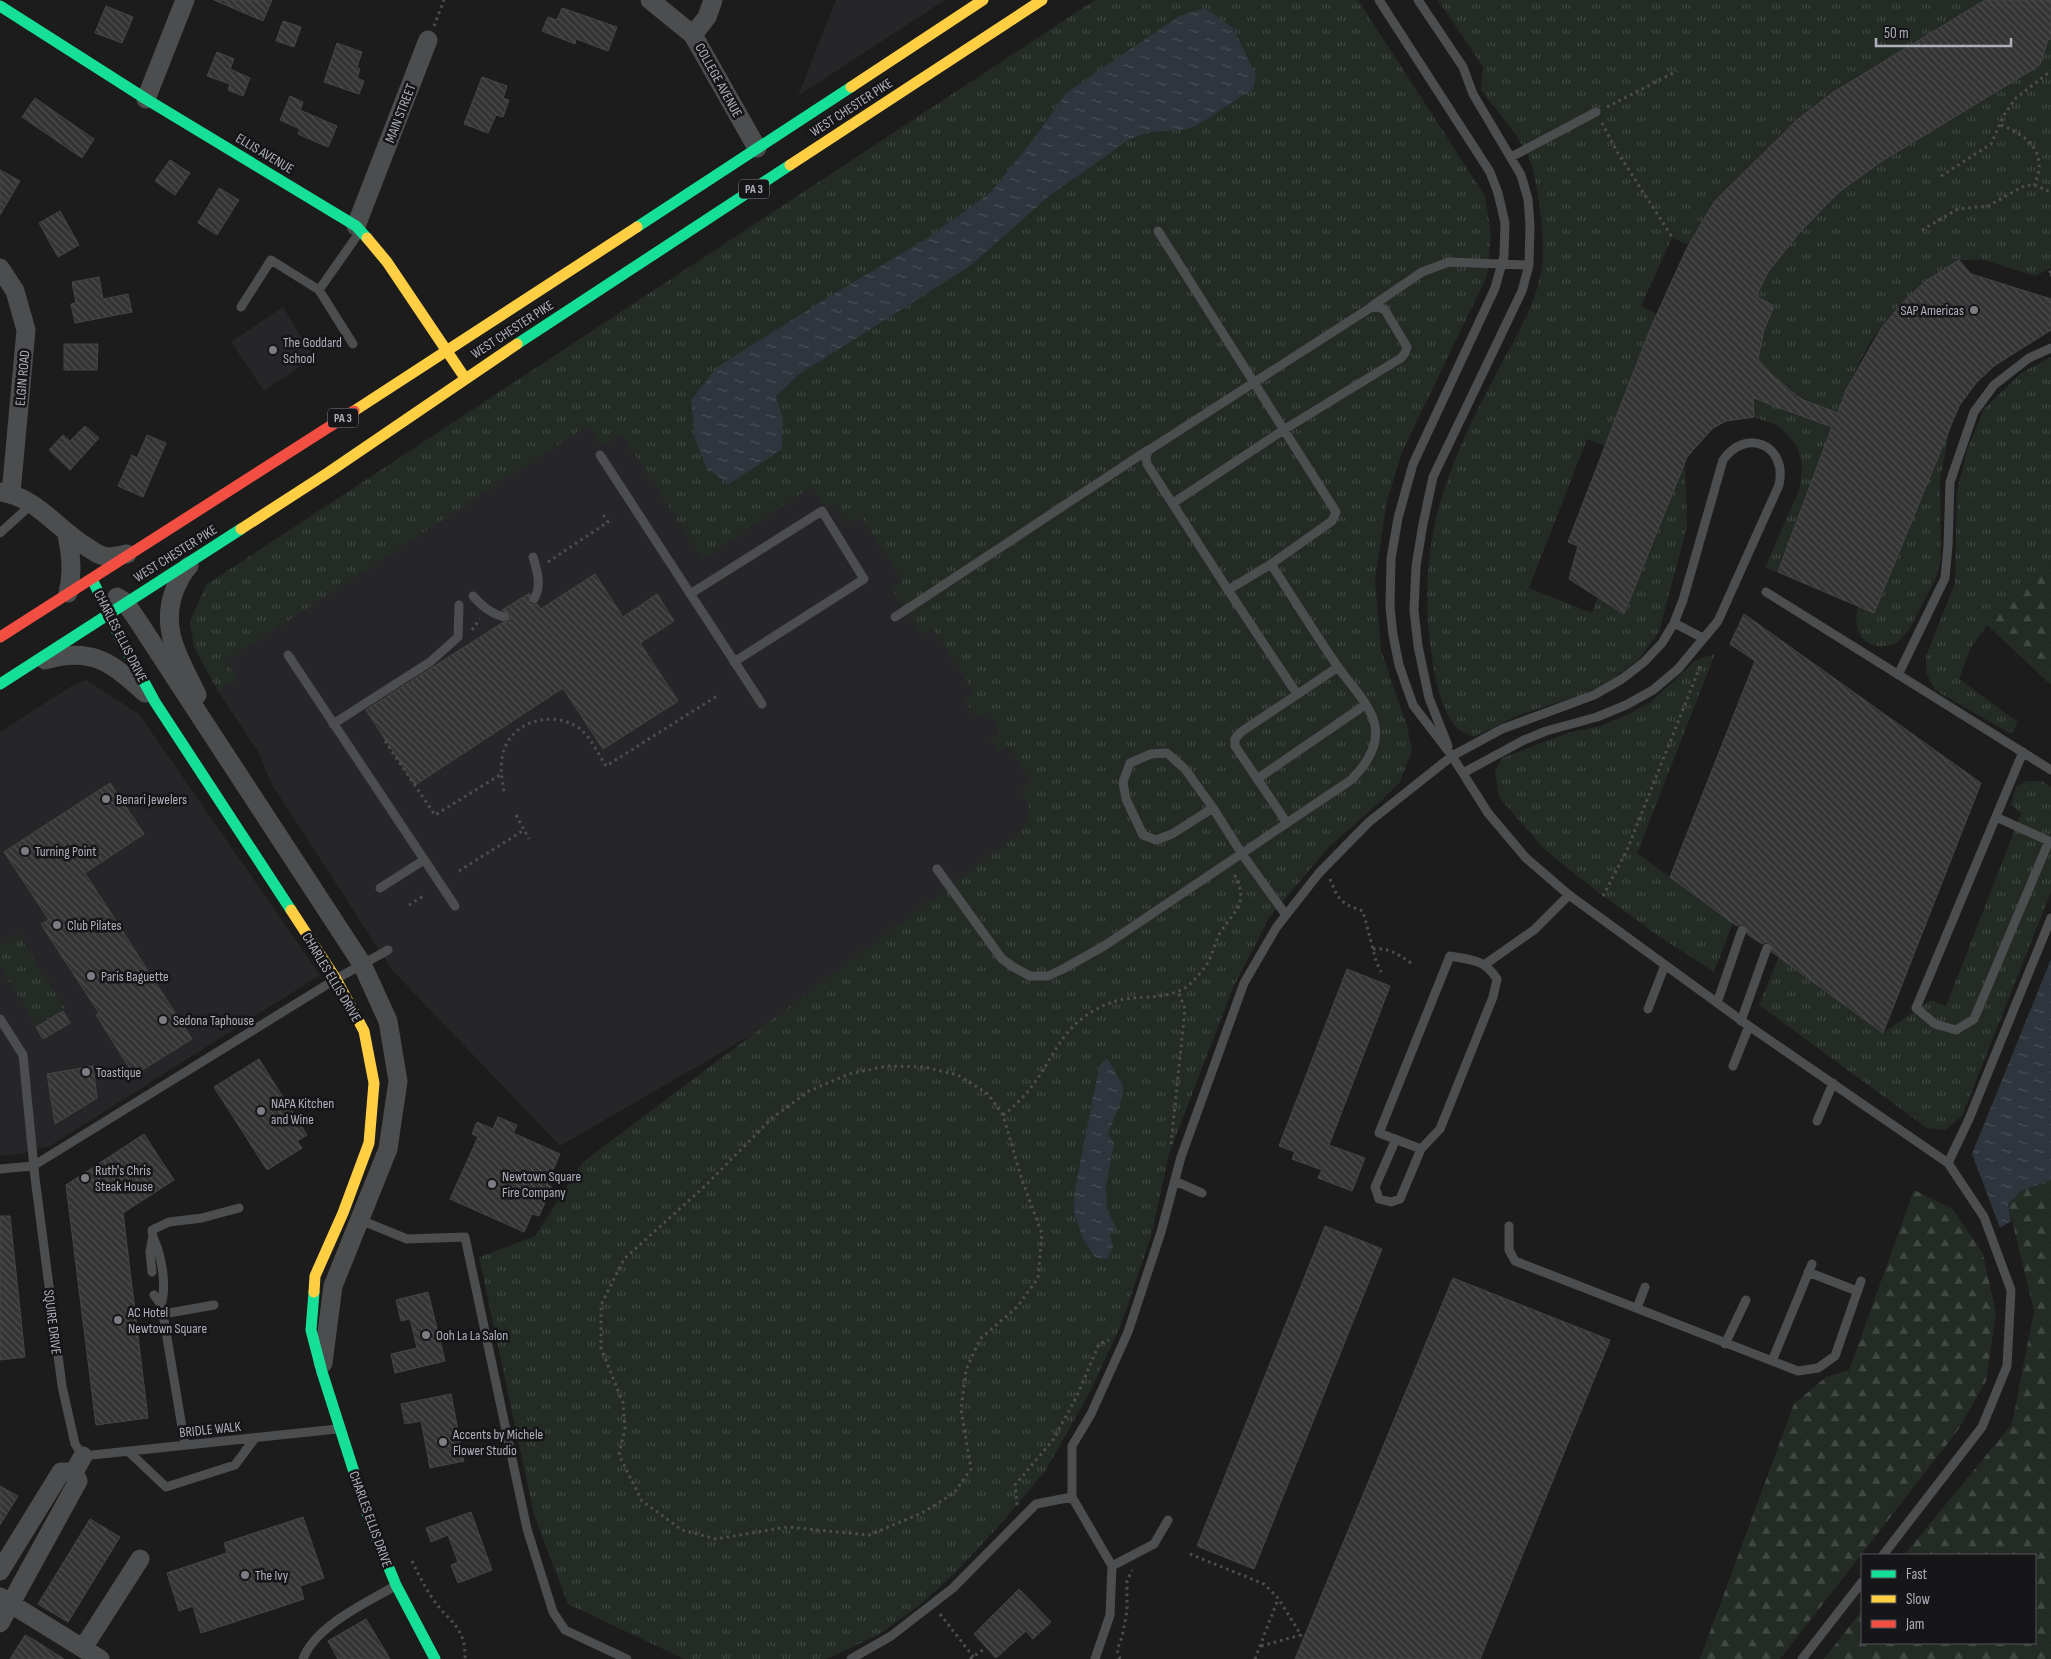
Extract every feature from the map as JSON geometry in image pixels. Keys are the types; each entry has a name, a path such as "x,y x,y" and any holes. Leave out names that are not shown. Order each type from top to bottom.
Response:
{"main road":[{"name":"WEST CHESTER PIKE","path":"7,679 329,472 465,378 1042,0"},
{"name":"WEST CHESTER PIKE","path":"0,637 447,351 979,1"},
{"name":"ELLIS AVENUE","path":"0,6 146,99 358,228 387,262 465,378"},
{"name":"CHARLES ELLIS DRIVE","path":"92,579 108,614 155,702 336,979 364,1031 374,1083 369,1143 352,1216"},
{"name":"CHARLES ELLIS DRIVE","path":"322,1372 370,1522 396,1585 435,1659"}],"street":[{"path":"146,99 185,0"},
{"name":"COLLEGE AVENUE","path":"650,0 693,35 757,148"},
{"path":"693,35 707,17 713,0"},
{"name":"MAIN STREET","path":"358,228 428,40"},
{"name":"ELGIN ROAD","path":"0,268 15,291 26,330 6,493"},
{"path":"6,493 33,504 49,516 67,535 105,557 128,554"},
{"path":"67,535 72,562 72,578 68,593"},
{"name":"CHARLES ELLIS DRIVE","path":"201,554 185,570 179,580 170,605 168,625 173,643 224,753"},
{"name":"CHARLES ELLIS DRIVE","path":"92,579 125,602 362,964 388,1021 398,1081 388,1149 352,1216 333,1286 322,1372"},
{"name":"CHARLES ELLIS DRIVE","path":"7,679 46,659 74,655 88,656 111,665 155,702"},
{"path":"0,1571 61,1472 79,1464 78,1482 6,1601 0,1623"},
{"path":"83,1648 140,1559"},
{"path":"6,1601 100,1659"}],"lane":[{"path":"1379,0 1490,172 1498,193 1505,223 1504,256 1495,288 1413,464 1398,518 1391,559 1390,607 1392,636 1413,705 1452,756 1488,813 1526,858 1569,895 1745,1023 1948,1163 1984,1217 2011,1290 2007,1366 1982,1427 1884,1554"},
{"path":"1418,0 1463,67 1473,94 1521,175 1528,199 1530,225 1529,265 1522,290 1433,477 1416,566 1414,610 1418,646 1429,698 1452,756"},
{"path":"1511,157 1596,112"},
{"path":"319,290 358,228"},
{"path":"1158,230 1286,429 1336,512 1332,521 1271,564 1228,590"},
{"path":"241,307 271,260 319,290 353,344"},
{"path":"895,617 1370,308 1422,272 1449,262 1529,265"},
{"path":"1173,503 1286,429 1401,358 1407,347 1385,310 1379,307 1370,308"},
{"path":"1898,675 1945,578 1950,482 1974,412 1994,385 2029,358 2051,348"},
{"path":"1095,1659 1110,1615 1112,1566 1072,1496 1072,1446 1091,1414 1128,1332 1161,1232 1179,1166 1244,983 1276,928 1286,915 1325,867 1368,822 1452,756 1502,728 1594,695 1622,679 1644,662 1662,643 1674,623 1683,600 1722,460 1729,452 1741,444 1751,442 1762,444 1771,450 1780,464 1782,475 1779,485 1718,621 1678,669 1653,690 1626,706 1596,717 1546,731 1524,740 1463,772"},
{"path":"1149,450 1146,456 1147,464 1297,694"},
{"path":"600,455 762,704"},
{"path":"0,532 33,504"},
{"path":"690,594 822,511 864,578 734,662"},
{"path":"533,557 538,573 538,593 534,600"},
{"path":"936,869 1002,959 1030,976 1048,976 1104,946 1351,780 1365,766 1373,749 1375,726 1365,705 1271,564"},
{"path":"1766,592 2051,770"},
{"path":"472,596 496,615 505,617"},
{"path":"334,724 430,662 458,637 459,605"},
{"path":"1674,623 1703,638"},
{"path":"288,655 455,906"},
{"path":"1288,823 1235,746 1235,739 1241,732 1338,667"},
{"path":"1258,779 1365,705"},
{"path":"1996,816 2049,841 1974,1019 1956,1030 1935,1024 1916,1008 2022,752"},
{"path":"1213,808 1172,834 1156,840 1143,835 1126,799 1123,782 1130,763 1151,754 1167,753 1184,769 1213,808 1242,854 1286,915"},
{"path":"380,888 424,860"},
{"path":"1484,965 1534,930 1569,895"},
{"path":"1948,1163 1969,1119 2051,918"},
{"path":"1717,1003 1742,930"},
{"path":"1733,1066 1767,948"},
{"path":"0,1169 33,1166 336,979 388,950"},
{"path":"1396,1139 1374,1187 1379,1199 1390,1202 1400,1199 1421,1148 1440,1129 1493,997 1497,979 1490,968 1476,961 1450,956 1379,1133 1396,1139 1421,1148"},
{"path":"1648,1009 1665,965"},
{"name":"SQUIRE DRIVE","path":"0,1020 23,1055 33,1166 62,1386 79,1464"},
{"path":"1818,1121 1833,1084"},
{"path":"1175,1181 1202,1193"},
{"path":"152,1272 150,1252 152,1230 168,1222 202,1218 239,1208"},
{"path":"352,1216 407,1239 465,1237 527,1529 553,1612 564,1630 627,1659"},
{"path":"1509,1226 1508,1250 1515,1260 1798,1371 1818,1368 1835,1356 1860,1280"},
{"path":"152,1240 159,1250 164,1294 162,1309 185,1445"},
{"path":"1772,1361 1812,1264"},
{"path":"1808,1272 1857,1291"},
{"path":"1637,1308 1645,1287"},
{"path":"154,1294 162,1309"},
{"path":"1726,1344 1746,1300"},
{"path":"162,1309 214,1305"},
{"name":"BRIDLE WALK","path":"79,1464 128,1451 340,1428"},
{"path":"128,1451 166,1487 235,1465 255,1438"},
{"path":"851,1659 891,1636 953,1588 1036,1504 1072,1496"},
{"path":"1112,1566 1154,1544 1168,1520"},
{"path":"1802,1659 1861,1583"},
{"path":"306,1657 313,1642 335,1622 396,1585"}],"path":[{"path":"428,40 444,0"},
{"path":"1672,237 1616,150 1596,112 1677,71"},
{"path":"1941,176 1991,144 2004,115 2016,98 2051,72"},
{"path":"2001,125 2019,134 2031,143 2040,160 2040,173 2034,185"},
{"path":"1922,230 1958,209 1988,206 2024,186 2034,185 2051,192"},
{"path":"2051,270 2048,274 2051,275"},
{"path":"544,565 608,522 601,512"},
{"path":"470,633 479,619 485,618"},
{"path":"1603,896 1627,850 1701,664"},
{"path":"504,791 500,775 506,745 515,732 526,724 538,720 555,719 570,722 581,730 606,766 717,696"},
{"path":"385,741 435,816 500,775"},
{"path":"516,815 529,838"},
{"path":"459,871 524,830"},
{"path":"1003,1115 1017,1104 1042,1072 1063,1038 1079,1021 1100,1007 1117,1000 1178,992 1191,984 1207,964 1220,934 1235,913 1242,897 1241,886 1228,863"},
{"path":"1325,867 1338,899 1348,906 1363,911 1381,972"},
{"path":"409,905 425,895"},
{"path":"1374,949 1383,948 1393,951 1414,965"},
{"path":"1178,992 1185,1009 1171,1140 1171,1163 1179,1166"},
{"path":"886,1066 924,1066 958,1075 988,1094 1003,1115 1022,1180 1042,1234 1038,1278 1017,1307 980,1339 966,1370 961,1409 971,1469 954,1492 922,1513 869,1535 788,1527 716,1539 682,1530 642,1501 620,1455 625,1428 623,1403 601,1348 602,1304 624,1259 705,1186 772,1118 809,1091 849,1074 886,1066"},
{"path":"1019,1521 1015,1485 1053,1440 1077,1396 1099,1344 1128,1332"},
{"path":"1190,1554 1264,1584 1278,1598 1300,1635 1261,1646"},
{"path":"408,1555 433,1600 458,1626 465,1651 465,1659"},
{"path":"1120,1659 1117,1650 1122,1637 1127,1611 1127,1581 1132,1570 1139,1567"},
{"path":"1256,1659 1278,1598"},
{"path":"932,1604 973,1658 984,1649"}],"shaded area":[{"path":"836,0 945,0 798,96"},
{"name":"The Goddard School","path":"283,307 314,357 264,391 231,342"},
{"path":"621,397 870,430 1062,792 976,905 560,1146 392,970 271,783 259,753 218,691 204,666"},
{"path":"86,680 139,714 320,975 50,1146 24,1153 0,1156 0,732 70,687"}],"green space":[{"path":"1095,0 1358,0 1485,196 1491,234 1487,276 1403,450 1387,500 1375,579 1381,650 1407,726 1412,751 1400,782 1328,848 1269,918 1233,988 1169,1154 1151,1237 1120,1327 1091,1390 1046,1470 1000,1525 954,1574 922,1603 880,1634 827,1659 684,1659 568,1604 534,1515 479,1257 535,1236 583,1162 1020,833 1028,816 1029,807 1020,790 1032,781 1009,746 998,752 990,740 1001,733 987,712 976,718 964,699 974,692 933,628 922,635 891,588 903,581 861,516 848,524 836,508 822,503 811,487 703,559 621,434 601,446 588,425 226,661 237,679 218,691 194,647 190,621 206,585"},
{"path":"1438,0 1985,0 1832,93 1797,120 1714,202 1689,245 1672,238 1641,306 1656,314 1605,446 1587,439 1529,588 1592,613 1598,598 1624,614 1685,461 1687,527 1659,632 1639,659 1613,679 1585,694 1519,715 1474,737 1459,729 1452,722 1443,705 1435,676 1428,618 1428,581 1431,547 1437,513 1460,448 1535,296 1542,266 1543,242 1539,198 1526,151 1481,90 1483,67"},
{"path":"2051,39 2051,268 2035,276 1984,260 1959,260 1914,292 1890,315 1864,355 1838,413 1803,398 1776,379 1758,359 1764,330 1774,306 1756,296 1768,272 1799,233 1839,192 1882,161 2040,65 2048,40"},
{"path":"2051,357 2051,564 1987,625 1970,649 1959,679 2018,722 2011,734 1935,690 1926,673 1926,656 1955,583 1957,492 1967,450 1984,409 2021,373"},
{"path":"1753,400 1768,403 1832,427 1778,572 1765,568 1800,488 1802,464 1796,444 1779,426 1754,417"},
{"path":"1951,422 1940,480 1941,559 1935,580 1909,630 1896,644 1875,646 1864,640 1860,635 1856,619 1858,606 1874,613"},
{"path":"2051,564 2051,685 1987,625"},
{"path":"1715,654 1637,853 1733,923 1714,972 1663,939 1603,896 1544,849 1499,797 1495,771 1502,758 1571,732 1600,726 1625,716 1652,701 1696,660"},
{"path":"2027,781 2042,781 2051,787 2051,892 1962,1116 1945,1130 1927,1128 1759,1005 1779,957 1883,1033 1931,1000 1946,1006 2021,814 2011,804 2016,787"},
{"path":"18,934 65,1008 37,1025 0,967 0,946"},
{"path":"2051,1180 2051,1659 1824,1659 1861,1611 1861,1644 2036,1644 2036,1554 1905,1554 2012,1424 2034,1311 2008,1204 2021,1191"},
{"path":"1914,1190 1953,1209 1983,1254 1996,1313 1986,1381 1958,1430 1780,1659 1700,1659 1794,1404 1826,1377 1849,1370"}],"water":[{"path":"1205,8 1233,28 1256,75 1253,89 1196,126 1183,130 1149,132 1130,139 1049,196 970,266 798,375 776,396 783,419 782,449 729,484 707,469 695,439 691,400 717,367 926,239 991,192 1039,132 1066,93 1179,16"},
{"path":"2051,959 2051,1180 2021,1191 2008,1204 2011,1221 2000,1228 1972,1154"},
{"path":"1107,1058 1123,1086 1123,1095 1108,1134 1114,1143 1106,1186 1107,1209 1116,1228 1110,1235 1113,1247 1107,1259 1095,1257 1082,1237 1074,1211 1075,1189 1099,1067"}],"building":[{"path":"214,0 272,0 263,21"},
{"name":"SAP Americas","path":"1985,0 2051,0 2051,39 2048,40 2040,65 1882,161 1839,192 1799,233 1768,272 1756,296 1774,306 1764,330 1758,359 1772,375 1793,393 1804,400 1838,413 1846,390 1882,327 1901,304 1926,281 1959,260 1971,274 2051,299 2051,330 1994,366 1976,383 1959,406 1874,613 1778,572 1832,427 1753,398 1754,417 1726,421 1713,428 1687,457 1624,614 1569,579 1578,546 1568,542 1651,327 1686,250 1714,202 1797,120 1832,93"},
{"path":"106,6 133,17 122,43 95,33"},
{"path":"562,8 617,27 608,51 576,39 575,44 542,31 548,17 557,20"},
{"path":"283,21 301,27 294,47 276,41"},
{"path":"337,43 362,52 357,67 360,69 357,78 364,81 359,94 324,82"},
{"path":"217,52 234,59 230,69 250,78 243,96 228,90 230,84 207,76"},
{"path":"482,77 507,86 503,98 509,100 503,117 496,115 488,133 464,124"},
{"path":"290,96 303,102 300,110 337,126 328,147 298,134 300,129 280,120"},
{"path":"35,98 94,139 82,158 22,117"},
{"path":"170,160 190,173 175,195 155,181"},
{"path":"0,170 20,181 0,215"},
{"path":"219,188 239,200 217,235 198,223"},
{"path":"60,211 79,245 58,257 39,223"},
{"path":"99,277 103,299 128,294 132,312 75,323 71,304 76,303 72,282"},
{"path":"64,344 98,344 97,370 64,370"},
{"path":"85,426 99,438 70,470 49,450 63,435 70,441"},
{"path":"147,435 166,443 143,497 118,486 132,455 137,458"},
{"path":"595,574 623,617 657,594 674,621 640,643 678,701 603,749 563,688 415,785 366,710 502,623 509,622 511,615 502,610 530,593 529,602 532,605 537,604 541,609"},
{"path":"1744,614 1981,783 1883,1033 1772,952 1771,944 1766,942 1762,944 1747,934 1746,926 1741,924 1737,926 1670,877 1755,661 1730,644"},
{"path":"110,783 144,834 85,873 192,1039 134,1075 96,1015 99,1013 41,924 49,920 4,852"},
{"path":"1347,969 1390,986 1329,1145 1365,1158 1352,1191 1318,1178 1322,1170 1292,1159 1295,1152 1279,1146"},
{"path":"63,1011 70,1023 43,1039 36,1027"},
{"name":"NAPA Kitchen and Wine","path":"259,1059 307,1135 297,1141 302,1148 267,1170 214,1087"},
{"path":"93,1066 97,1098 55,1124 47,1074"},
{"path":"498,1117 517,1125 513,1133 560,1154 547,1184 552,1187 539,1216 532,1214 524,1232 450,1199 478,1137 472,1134 477,1122 493,1129"},
{"path":"144,1134 174,1180 123,1213 148,1418 96,1425 66,1185"},
{"path":"0,1216 10,1216 25,1357 0,1360"},
{"path":"1325,1226 1382,1249 1254,1569 1197,1546"},
{"path":"1453,1278 1610,1340 1480,1659 1295,1659"},
{"name":"Ooh La La Salon","path":"428,1292 445,1361 395,1373 391,1354 417,1348 410,1319 401,1321 396,1300"},
{"name":"Accents by Michele Flower Studio","path":"451,1394 464,1461 430,1468 421,1421 405,1424 401,1404"},
{"path":"0,1486 18,1496 0,1525"},
{"path":"471,1512 492,1570 458,1583 451,1565 458,1562 448,1535 431,1542 426,1528"},
{"name":"The Ivy","path":"303,1517 324,1578 300,1586 304,1599 201,1633 193,1606 179,1611 167,1573 227,1553 224,1543"},
{"path":"90,1519 120,1537 68,1622 38,1604"},
{"path":"1019,1589 1051,1622 1033,1639 1026,1631 996,1658 974,1634"},
{"path":"366,1619 390,1659 338,1659 328,1641"},
{"path":"25,1635 36,1641 64,1659 10,1659"}],"traffic: fast":[{"path":"0,6 146,99 356,226 367,238"},
{"path":"637,227 851,87"},
{"path":"517,344 790,165"},
{"path":"0,684 241,529"},
{"path":"92,579 119,636 155,702 291,910"},
{"path":"314,1292 311,1330 322,1372 370,1522 396,1585 435,1659"}],"traffic: slow":[{"path":"851,87 983,0"},
{"path":"790,165 1042,0"},
{"path":"354,411 637,227"},
{"path":"367,238 387,262 465,378"},
{"path":"241,529 329,472 517,344"},
{"path":"291,910 336,979 364,1031 374,1083 369,1143 343,1213 315,1276 314,1292"}],"traffic: jam":[{"path":"0,637 354,411"}],"place":[{"name":"SAP Americas","path":"1974,310"},
{"name":"The Goddard School","path":"273,350"},
{"name":"Benari Jewelers","path":"106,799"},
{"name":"Turning Point","path":"25,851"},
{"name":"Club Pilates","path":"57,925"},
{"name":"Paris Baguette","path":"91,976"},
{"name":"Sedona Taphouse","path":"163,1020"},
{"name":"Toastique","path":"86,1072"},
{"name":"NAPA Kitchen and Wine","path":"261,1111"},
{"name":"Ruth's Chris Steak House","path":"85,1178"},
{"name":"Newtown Square Fire Company","path":"492,1184"},
{"name":"AC Hotel Newtown Square","path":"118,1320"},
{"name":"Ooh La La Salon","path":"426,1335"},
{"name":"Accents by Michele Flower Studio","path":"443,1442"},
{"name":"The Ivy","path":"245,1575"}]}
